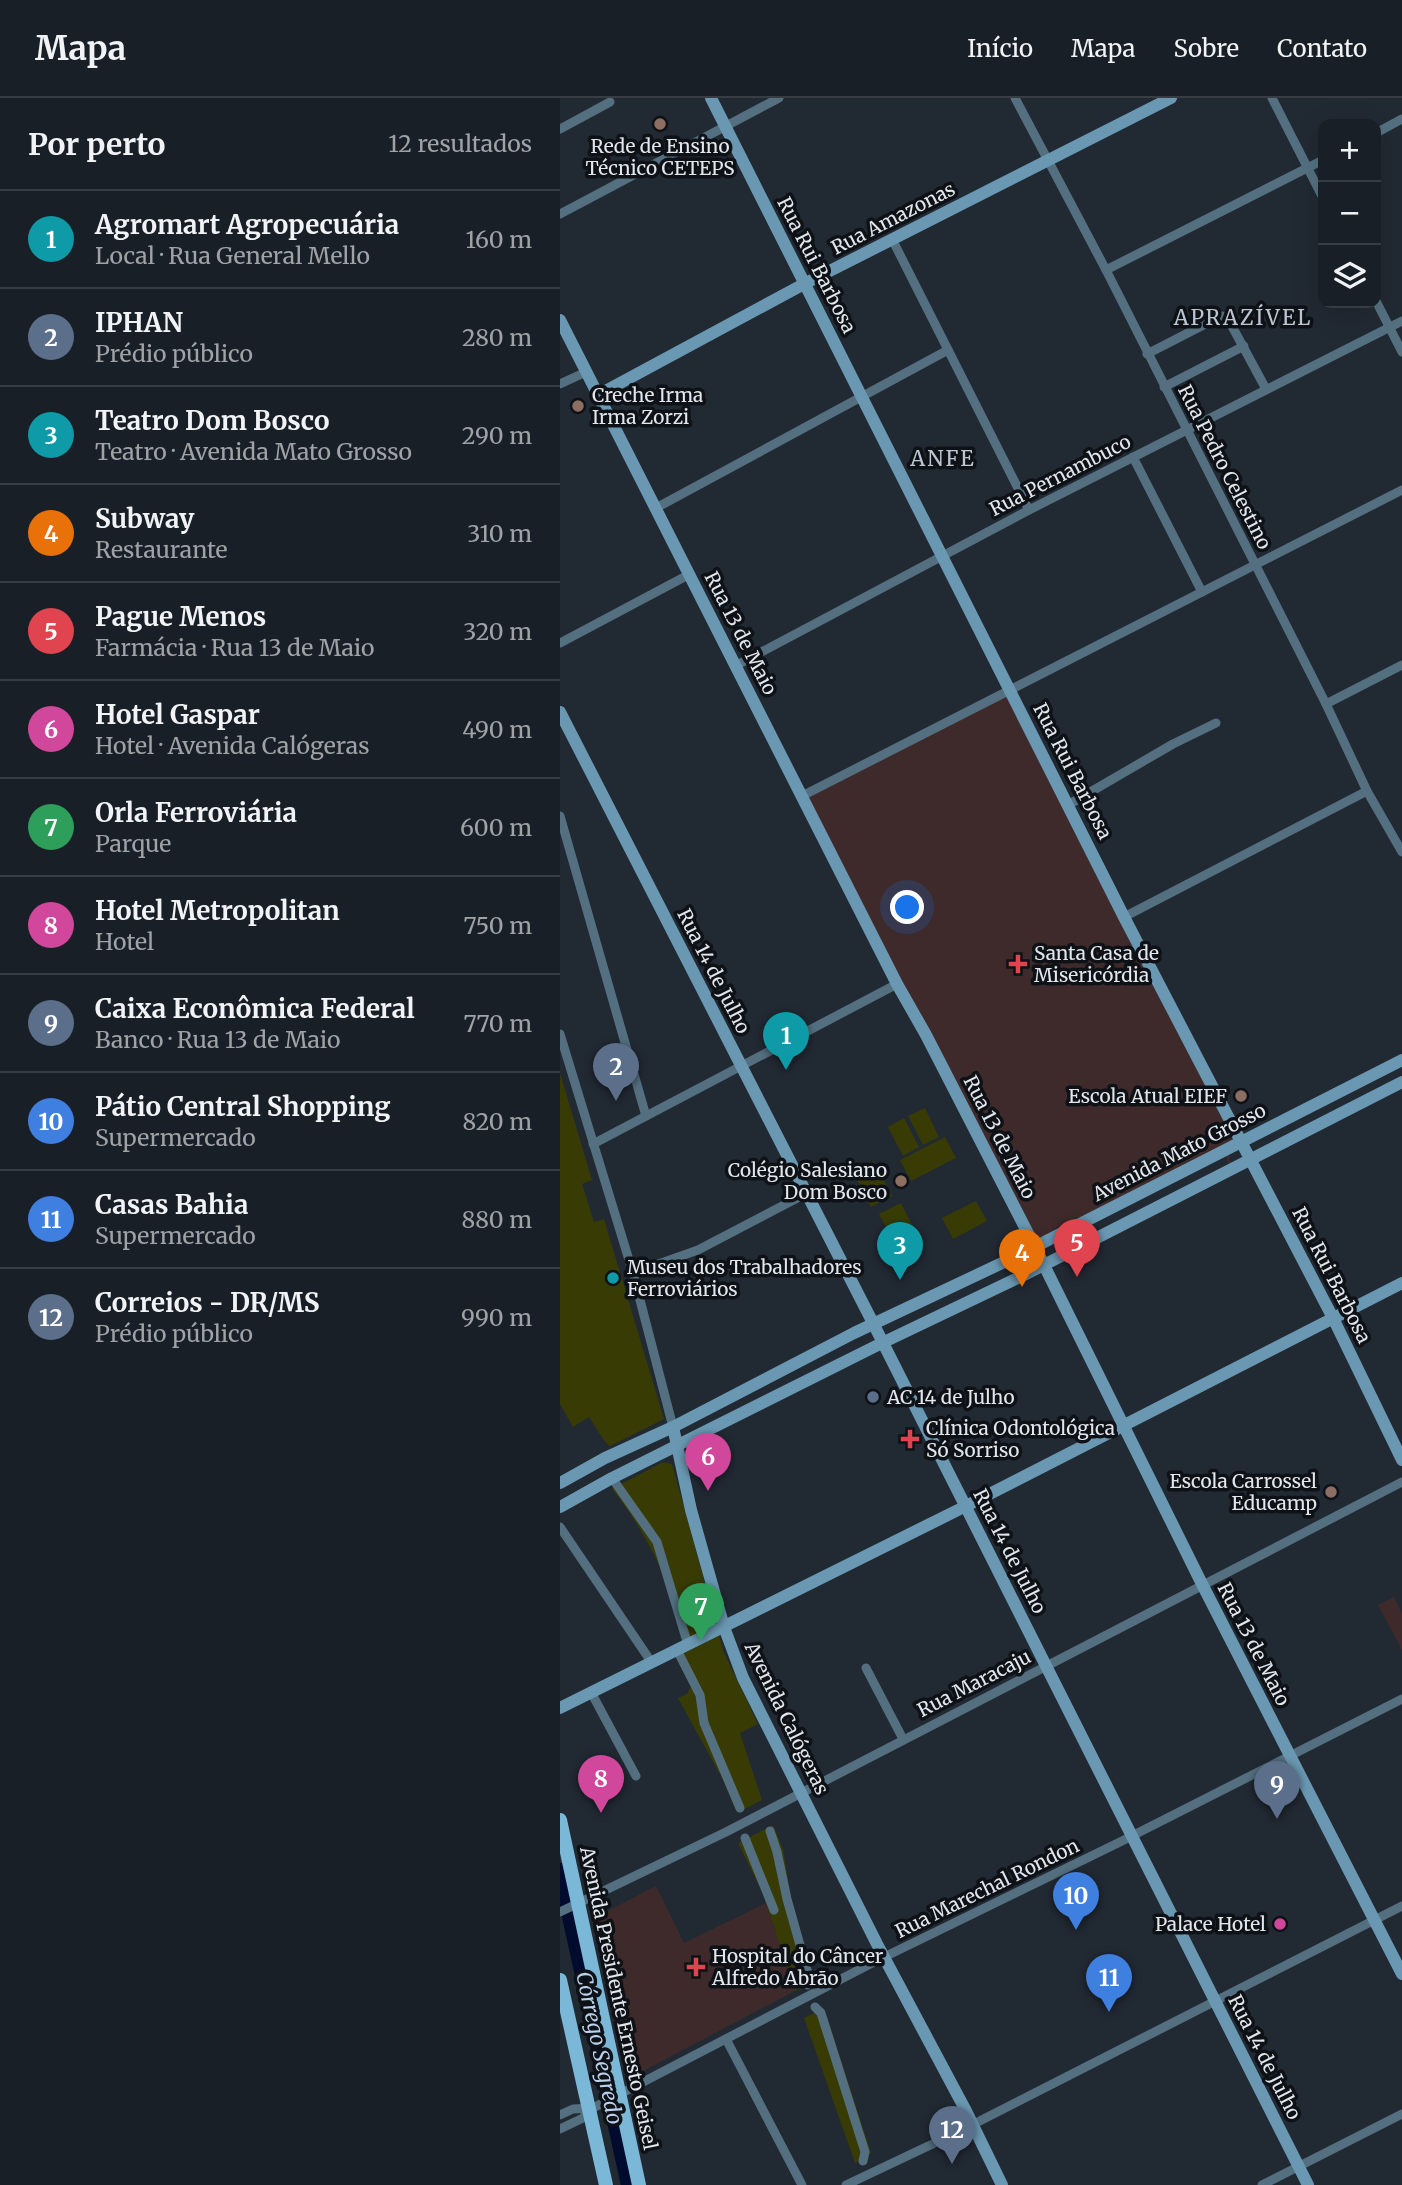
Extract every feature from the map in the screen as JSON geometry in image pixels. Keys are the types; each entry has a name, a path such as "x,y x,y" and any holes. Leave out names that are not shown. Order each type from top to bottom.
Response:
{"main road":[{"name":"Avenida Presidente Ernesto Geisel","path":"560,1820 617,2096 639,2185"},
{"path":"560,1980 606,2185"}],"street":[{"name":"Rua Rui Barbosa","path":"710,98 943,554 1124,917 1333,1318 1402,1460"},
{"path":"560,214 779,98"},
{"name":"Rua Pedro Celestino","path":"1015,98 1106,270 1326,704 1367,791 1402,852"},
{"path":"1272,98 1318,188"},
{"name":"Rua Amazonas","path":"598,394 804,284 1168,99"},
{"path":"560,130 610,102"},
{"path":"1381,130 1402,119"},
{"path":"1106,270 1318,163"},
{"path":"893,241 1029,510"},
{"path":"1379,308 1402,352"},
{"path":"1147,354 1221,316 1227,317 1266,389"},
{"name":"Rua 13 de Maio","path":"560,320 897,984 1035,1247 1202,1584 1402,1974"},
{"name":"Rua Pernambuco","path":"737,666 943,554 1402,321"},
{"path":"1164,387 1244,346"},
{"path":"656,508 948,350"},
{"path":"560,384 586,372"},
{"path":"1133,457 1202,592"},
{"path":"802,796 1402,490"},
{"path":"560,643 690,574"},
{"path":"1326,704 1402,666"},
{"name":"Rua 14 de Julho","path":"560,712 565,735 807,1193 1308,2185"},
{"path":"1068,805 1173,744 1216,723"},
{"path":"1124,917 1367,791"},
{"path":"560,816 646,1116"},
{"path":"593,1144 897,984"},
{"name":"Avenida Calógeras","path":"560,1034 633,1273 673,1427 691,1510 724,1627 743,1678 1002,2185"},
{"name":"Avenida Mato Grosso","path":"560,1483 873,1323 1035,1247 1402,1060"},
{"name":"Avenida Mato Grosso","path":"560,1507 612,1478 882,1342 1044,1265 1402,1082"},
{"path":"633,1273 698,1250 807,1193"},
{"path":"560,1708 966,1506 1402,1283"},
{"path":"612,1478 657,1542 682,1648 700,1695 704,1723 740,1808"},
{"name":"Rua Maracaju","path":"560,1912 1402,1482"},
{"path":"560,1527 652,1662"},
{"path":"866,1668 903,1739"},
{"path":"591,1692 636,1776"},
{"name":"Rua Marechal Rondon","path":"560,2129 583,2118 591,2109 885,1957 1402,1699"},
{"path":"770,1831 778,1852 787,1899 809,1977 808,1985"},
{"path":"745,1838 774,1910"},
{"path":"846,2185 1402,1906"},
{"path":"815,2007 821,2013 861,2139 865,2152 863,2161"},
{"path":"726,2039 802,2185"},
{"name":"Rua Marechal Rondon","path":"560,2115 573,2109 591,2109"},
{"path":"1262,2185 1402,2114"}],"shaded area":[{"name":"Santa Casa de Misericórdia","path":"1010,690 1243,1141 1227,1149 1234,1173 1223,1152 1035,1247 802,796"},
{"path":"1394,1597 1402,1614 1402,1650 1378,1605"},
{"name":"Hospital do Câncer Alfredo Abrão","path":"656,1886 684,1943 766,1903 795,1991 628,2079 594,1918"}],"green space":[{"path":"560,1073 592,1180 582,1184 594,1222 604,1219 664,1419 610,1446 589,1417 573,1427 560,1404"},
{"path":"925,1108 939,1137 923,1145 908,1116"},
{"path":"904,1118 919,1147 903,1156 888,1127"},
{"path":"945,1137 956,1158 911,1181 900,1160"},
{"path":"874,1161 892,1196 871,1207 853,1172"},
{"path":"976,1201 987,1221 953,1239 942,1218"},
{"path":"901,1203 918,1237 897,1248 879,1214"},
{"path":"663,1462 672,1464 724,1653 758,1724 740,1733 762,1800 737,1813 723,1780 678,1698 687,1694 692,1684 682,1665 683,1632 677,1609 644,1537 612,1489"},
{"path":"773,1825 783,1849 792,1905 814,1980 795,1991 763,1894 738,1843"},
{"path":"824,2008 871,2153 855,2163 804,2018"}],"waterway":[{"name":"Córrego Segredo","path":"560,1871 629,2185"}],"place":[{"name":"Rede de Ensino Técnico CETEPS","path":"660,124"},
{"name":"Creche Irma Irma Zorzi","path":"578,406"},
{"name":"Santa Casa de Misericórdia","path":"1018,964"},
{"name":"Agromart Agropecuária","path":"786,1070"},
{"name":"Escola Atual EIEF","path":"1241,1096"},
{"name":"IPHAN","path":"616,1101"},
{"name":"Colégio Salesiano Dom Bosco","path":"901,1181"},
{"name":"Pague Menos","path":"1077,1277"},
{"name":"Museu dos Trabalhadores Ferroviários","path":"613,1278"},
{"name":"Teatro Dom Bosco","path":"900,1280"},
{"name":"Subway","path":"1022,1287"},
{"name":"AC 14 de Julho","path":"873,1397"},
{"name":"Clínica Odontológica Só Sorriso","path":"910,1439"},
{"name":"Hotel Gaspar","path":"708,1491"},
{"name":"Escola Carrossel Educamp","path":"1331,1492"},
{"name":"Orla Ferroviária","path":"701,1641"},
{"name":"Hotel Metropolitan","path":"601,1813"},
{"name":"Caixa Econômica Federal","path":"1277,1819"},
{"name":"Palace Hotel","path":"1280,1924"},
{"name":"Pátio Central Shopping","path":"1076,1930"},
{"name":"Hospital do Câncer Alfredo Abrão","path":"696,1967"},
{"name":"Casas Bahia","path":"1109,2012"},
{"name":"Correios - DR/MS","path":"952,2164"}],"district":[{"name":"APRAZÍVEL","path":"1243,318"},
{"name":"ANFE","path":"943,459"}]}
